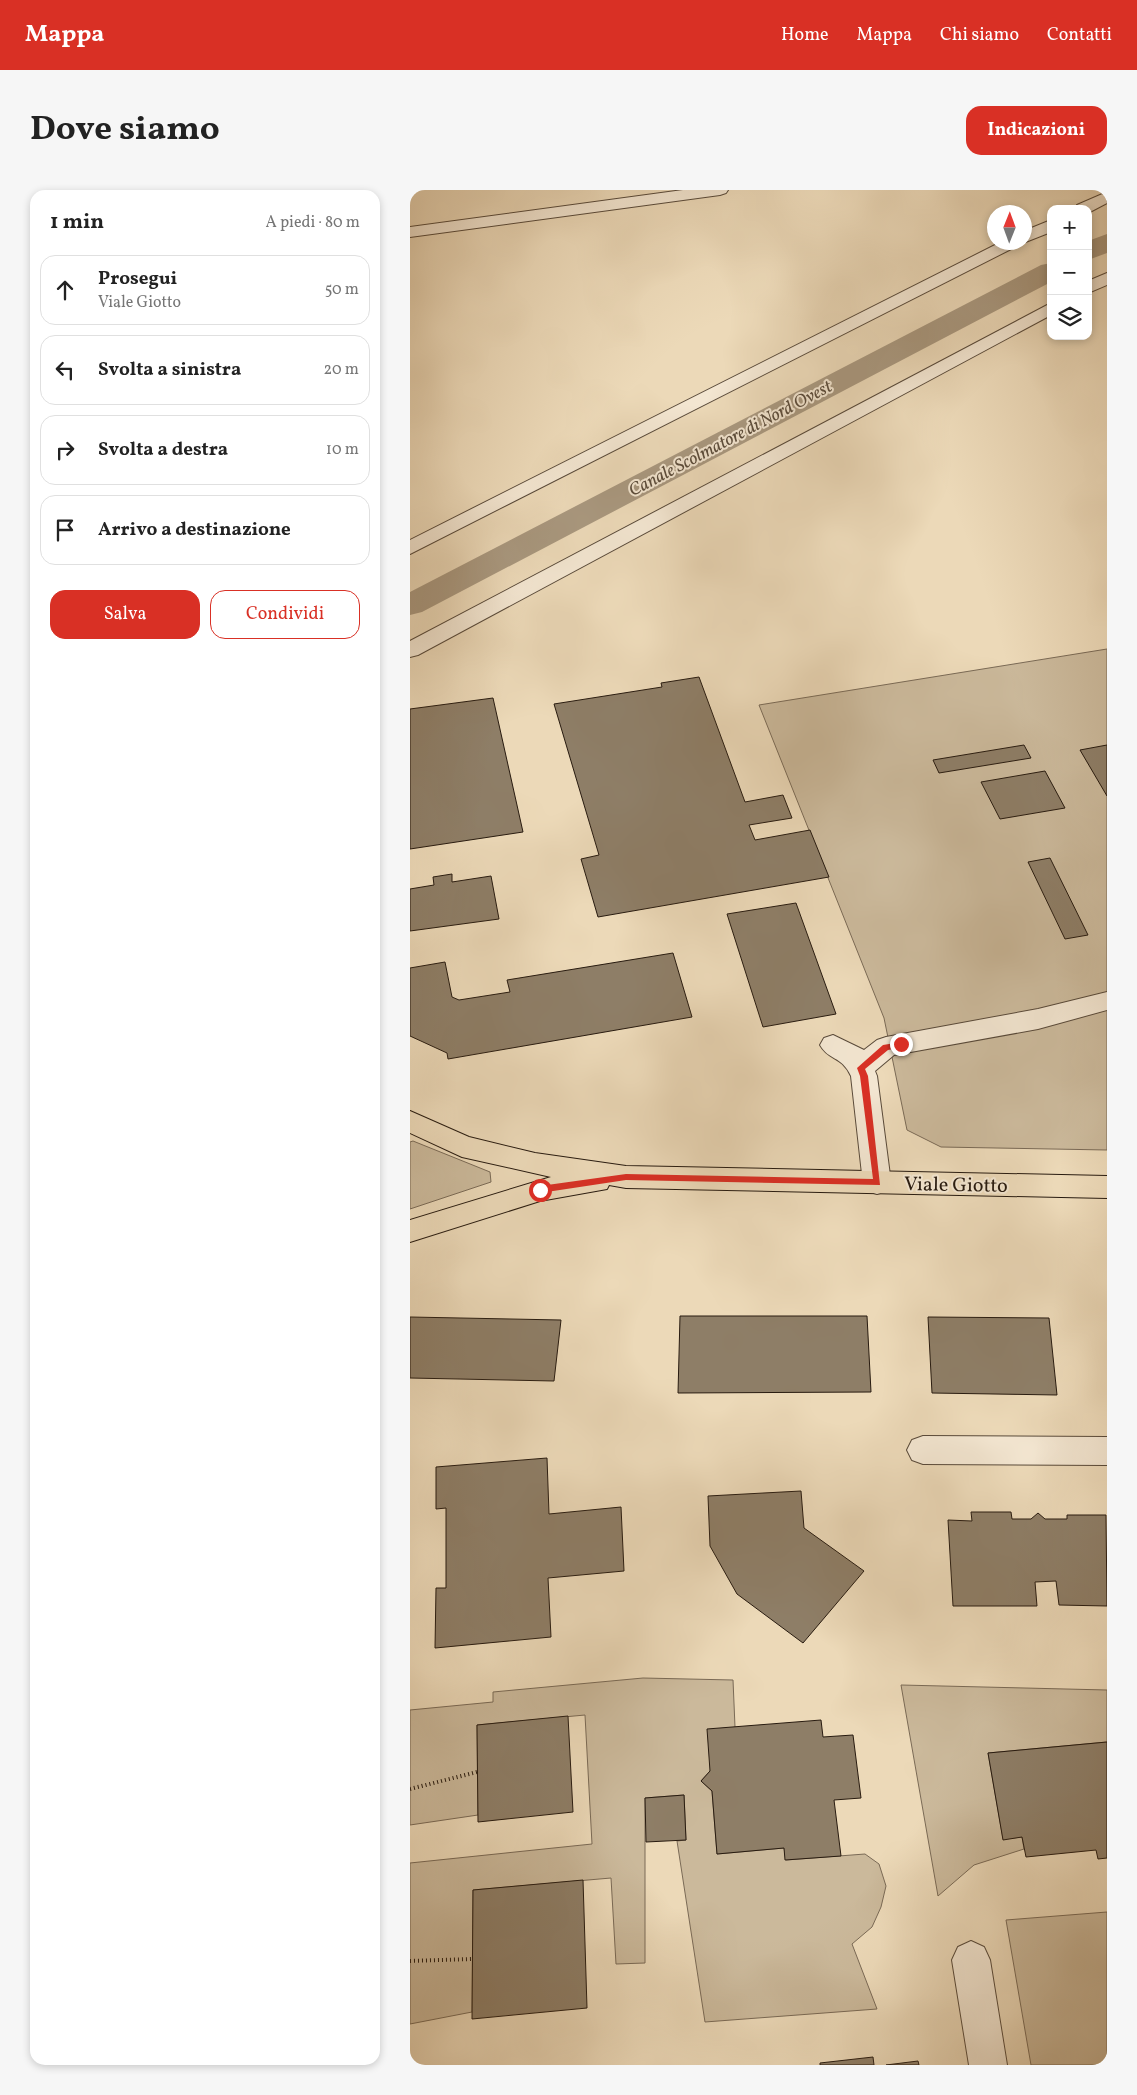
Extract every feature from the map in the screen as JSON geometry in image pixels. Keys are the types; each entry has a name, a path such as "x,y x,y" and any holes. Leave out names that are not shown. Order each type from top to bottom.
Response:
{"main road":[{"name":"Viale Giotto","path":"410,1121 462,1146 535,1164 626,1177 1107,1187"},
{"name":"Viale Giotto","path":"410,1231 540,1190 626,1177"}],"street":[{"path":"410,232 720,190"},
{"path":"1091,205 1107,197"},
{"path":"1032,234 1047,227"},
{"path":"410,548 999,250"},
{"path":"1092,286 1107,278"},
{"path":"410,650 1047,310"},
{"path":"860,1068 886,1047 1038,1019 1107,1000"},
{"path":"832,1045 856,1057 864,1076 878,1183"},
{"path":"923,1450 1107,1451"},
{"path":"971,1960 988,2065"}],"path":[{"path":"410,1789 477,1772"},
{"path":"410,1961 472,1959"}],"shaded area":[{"path":"1107,649 1107,1150 941,1147 907,1130 884,1018 759,705"},
{"path":"413,1141 490,1172 491,1182 410,1209 410,1142"},
{"path":"643,1678 733,1680 735,1727 710,1771 701,1781 712,1791 717,1854 784,1848 786,1860 865,1854 879,1864 886,1886 881,1907 872,1927 852,1944 877,2009 705,2022 677,1841 686,1840 684,1795 645,1798 645,1963 616,1964 611,1878 473,1890 472,2012 410,2024 410,1863 592,1844 585,1715 477,1725 478,1815 410,1825 410,1710 493,1702 493,1692"},
{"path":"901,1685 1107,1690 1107,1742 988,1753 1003,1839 1022,1837 1024,1849 974,1865 938,1896"},
{"path":"1107,1912 1107,2065 1031,2065 1006,1920"}],"building":[{"path":"699,677 745,802 783,795 792,818 749,825 755,840 810,830 829,877 598,917 581,859 599,855 554,704 662,687 661,683"},
{"path":"493,698 523,832 410,849 410,709"},
{"path":"1024,745 1031,758 939,773 933,760"},
{"path":"1107,745 1107,796 1080,750"},
{"path":"1045,771 1065,808 1000,819 981,782"},
{"path":"1050,858 1088,935 1065,939 1028,862"},
{"path":"452,874 452,882 491,876 499,919 410,931 410,889 434,885 433,877"},
{"path":"796,903 836,1014 763,1027 727,914"},
{"path":"673,953 692,1017 448,1059 447,1053 410,1036 410,968 445,962 452,997 459,1000 510,992 507,980"},
{"path":"680,1316 867,1316 871,1392 678,1393"},
{"path":"410,1317 561,1320 554,1381 410,1378"},
{"path":"928,1317 1049,1318 1057,1395 932,1393"},
{"path":"547,1458 549,1514 621,1507 624,1571 548,1578 551,1637 435,1648 436,1588 446,1588 446,1508 436,1509 436,1467"},
{"path":"801,1491 804,1528 864,1571 803,1643 737,1594 710,1546 708,1496"},
{"path":"971,1512 1011,1512 1012,1519 1031,1519 1038,1513 1045,1519 1067,1519 1067,1515 1106,1515 1107,1606 1059,1605 1056,1581 1035,1582 1037,1606 953,1606 948,1520 972,1521"},
{"path":"568,1716 573,1812 478,1822 477,1725"},
{"path":"821,1720 823,1737 853,1735 861,1798 834,1800 841,1856 785,1860 784,1848 717,1854 712,1791 701,1781 710,1771 707,1729"},
{"path":"1107,1742 1107,1858 1098,1859 1096,1850 1026,1857 1022,1837 1003,1840 988,1753"},
{"path":"684,1795 686,1840 646,1842 645,1798"},
{"path":"583,1880 587,2008 472,2019 473,1890"},
{"path":"873,2057 874,2065 820,2065 820,2063"},
{"path":"918,2061 919,2065 886,2065"}],"waterway":[{"name":"Canale Scolmatore di Nord Ovest","path":"1092,250 1107,242"},
{"name":"Canale Scolmatore di Nord Ovest","path":"410,605 1047,273"}],"route":[{"path":"540,1190 626,1177 878,1183 864,1076 860,1068 886,1047 901,1044"}]}
